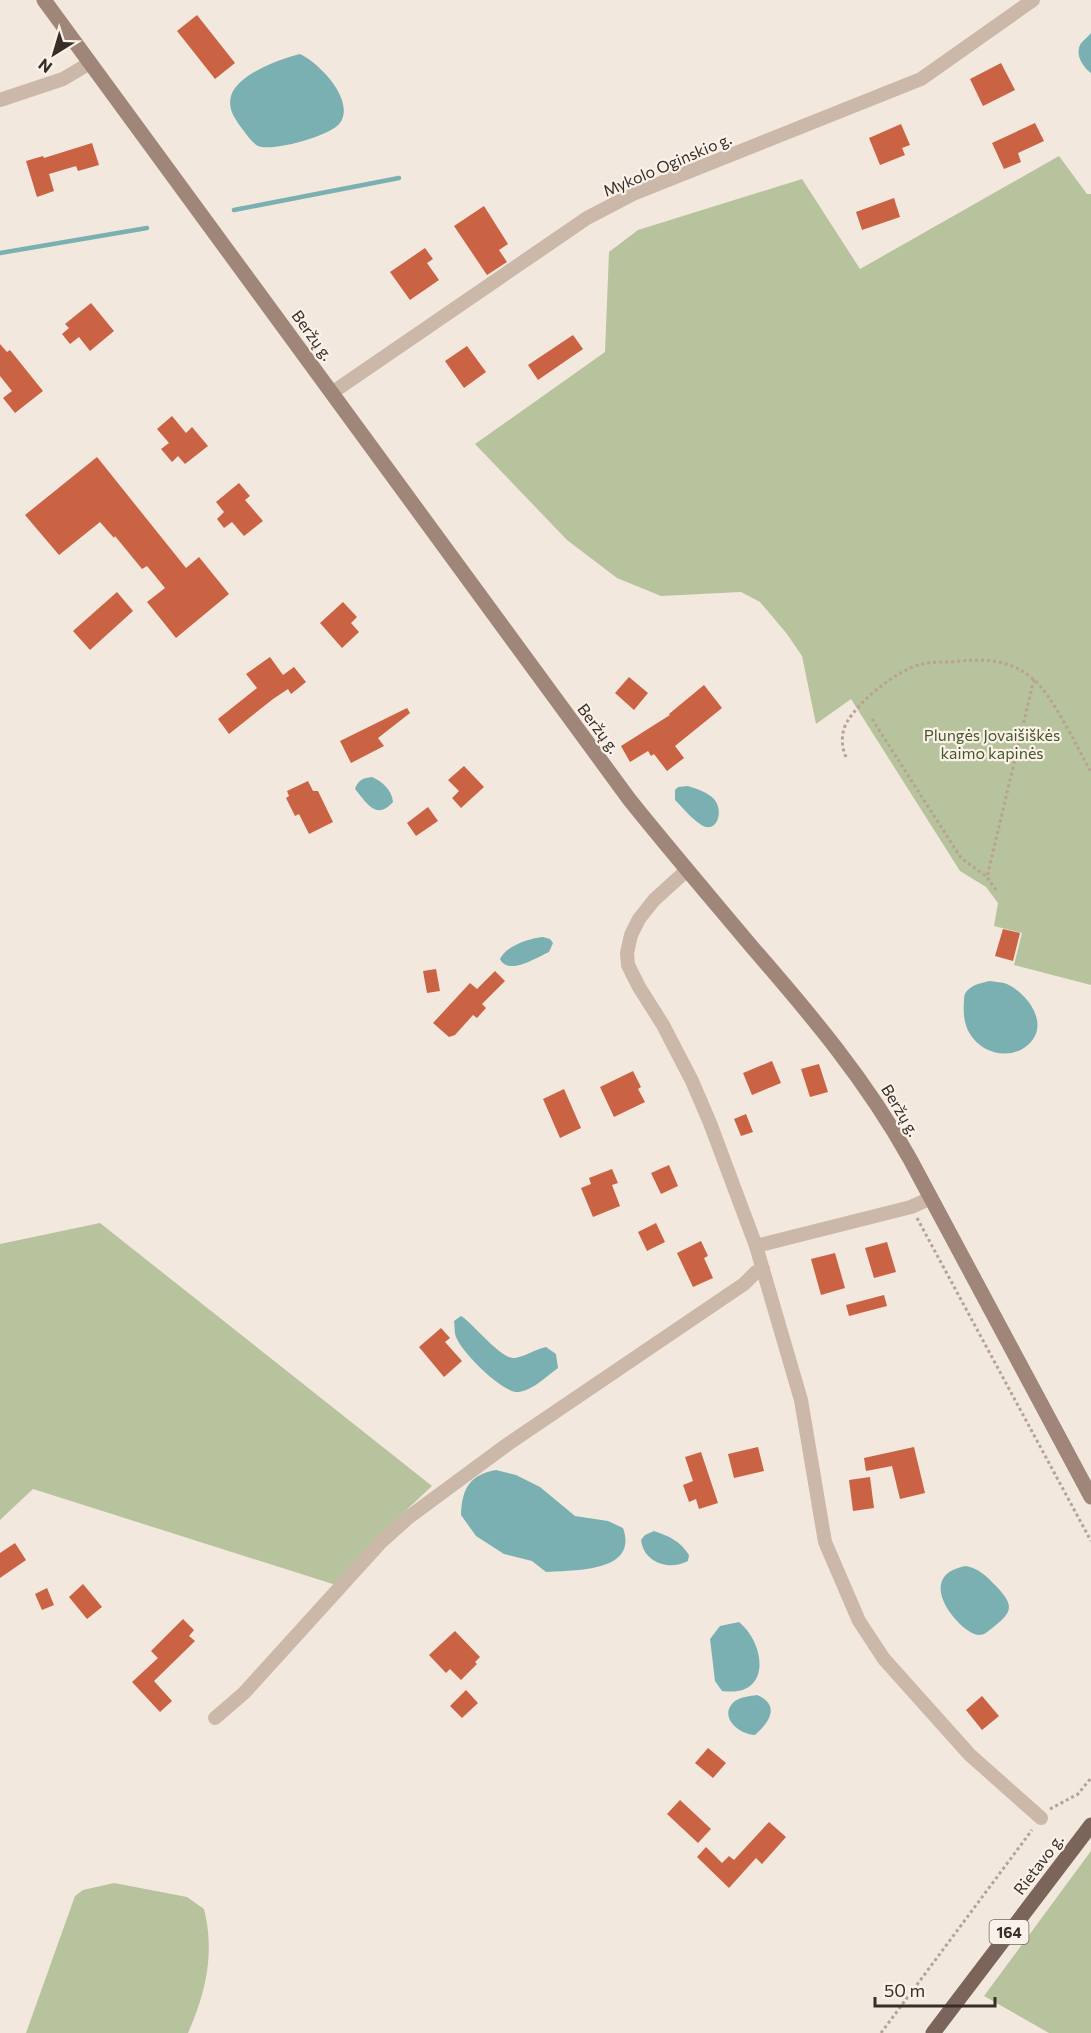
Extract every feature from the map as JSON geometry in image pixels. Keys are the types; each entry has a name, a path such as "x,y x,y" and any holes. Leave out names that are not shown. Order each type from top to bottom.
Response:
{"main road":[{"name":"Beržų g.","path":"44,0 629,799 867,1087 931,1198 1091,1497"},
{"name":"Rietavo g.","path":"933,2033 1089,1826"}],"street":[{"name":"Mykolo Oginskio g.","path":"333,392 587,218 633,194 921,79 1033,0"},
{"path":"0,100 63,79 90,63"},
{"path":"687,870 654,900 639,919 631,935 627,953 628,965 663,1025 696,1091 756,1246 801,1400 825,1542 859,1621 884,1659 969,1755 1041,1818"},
{"path":"756,1246 911,1207 931,1198"},
{"path":"215,1718 244,1693 381,1542 409,1517 508,1444 763,1269"}],"path":[{"path":"846,757 841,747 846,723 860,705 899,674 921,664 985,659 1006,663 1034,679 1051,702 1091,772"},
{"path":"987,877 1034,679"},
{"path":"872,719 961,858 987,877 996,890"},
{"path":"911,1207 1091,1542"},
{"path":"881,2033 1041,1818 1053,1806 1072,1799 1091,1778"}],"green space":[{"name":"Plungės Jovaišiškės kaimo kapinės","path":"1059,156 1087,194 1091,194 1091,985 1014,965 1022,933 994,926 998,903 986,887 960,871 851,699 816,724 802,656 760,602 741,592 661,596 617,578 567,540 475,444 605,352 609,252 638,230 802,179 860,269"},
{"path":"100,1223 432,1486 386,1529 336,1585 33,1489 0,1520 0,1244"},
{"path":"1091,1851 1091,2033 1049,2033 984,1996"},
{"path":"114,1883 187,1897 204,1909 209,1957 200,2003 188,2033 26,2033 75,1896 83,1890"}],"water":[{"path":"1091,33 1091,73 1079,57 1079,49"},
{"path":"300,54 325,73 339,93 344,114 340,123 325,133 301,142 275,147 258,146 248,137 233,115 230,104 231,96 235,88 251,74"},
{"path":"372,777 380,781 391,794 393,802 382,810 372,808 355,789 361,780"},
{"path":"688,786 714,799 719,816 714,825 706,827 700,824 675,800 675,790 678,787"},
{"path":"543,937 550,939 553,943 549,952 516,966 504,964 500,959 507,950 525,941"},
{"path":"989,981 1005,983 1015,989 1034,1010 1037,1019 1035,1036 1022,1049 1006,1054 997,1053 975,1041 968,1030 964,1014 965,994 973,986"},
{"path":"461,1316 495,1348 509,1357 519,1357 546,1347 556,1354 558,1368 524,1391 512,1391 503,1387 484,1372 455,1335 454,1321"},
{"path":"496,1470 516,1475 540,1487 575,1516 608,1521 623,1528 625,1543 622,1554 601,1566 572,1571 546,1572 532,1561 504,1554 476,1536 461,1515 465,1491 479,1475"},
{"path":"654,1531 669,1537 686,1550 689,1555 688,1561 666,1565 652,1559 643,1548 641,1540 645,1535"},
{"path":"966,1566 986,1576 1009,1604 1004,1618 981,1635 962,1626 945,1604 941,1592 942,1581 950,1572"},
{"path":"739,1622 755,1643 759,1655 759,1667 756,1678 750,1686 738,1691 722,1691 715,1681 710,1639 720,1626"},
{"path":"757,1695 769,1704 771,1709 765,1725 755,1735 743,1732 732,1724 728,1713 735,1701"}],"building":[{"path":"197,15 235,63 215,79 177,31"},
{"path":"1001,63 1015,90 983,106 970,79"},
{"path":"1035,123 1044,141 1018,153 1021,162 1004,169 992,143"},
{"path":"901,124 910,145 902,148 905,155 880,165 869,138"},
{"path":"92,143 99,165 78,171 76,166 49,174 54,191 37,197 26,161 43,156 44,158"},
{"path":"894,198 900,217 862,230 856,212"},
{"path":"484,206 508,244 499,250 507,262 487,275 454,226"},
{"path":"425,248 433,259 427,263 439,280 410,300 390,272"},
{"path":"91,303 114,331 90,351 79,337 70,344 62,334 69,328 65,324"},
{"path":"573,335 583,349 538,380 528,365"},
{"path":"0,344 7,352 10,350 43,391 15,413 3,398 12,391 0,376"},
{"path":"467,346 486,372 464,388 445,361"},
{"path":"172,416 186,433 192,427 208,446 185,464 178,456 172,462 161,449 169,443 157,429"},
{"path":"97,457 186,568 199,557 229,594 176,638 147,602 165,588 147,566 142,569 115,536 114,538 100,522 59,555 25,515"},
{"path":"239,483 250,496 245,500 263,521 244,536 232,522 224,528 217,519 224,512 216,502"},
{"path":"117,592 133,611 90,650 73,631"},
{"path":"343,602 357,617 351,623 359,632 342,648 320,623"},
{"path":"270,657 283,675 294,667 306,682 291,694 288,689 273,699 229,734 218,719 257,688 246,674"},
{"path":"629,677 648,693 634,710 615,693"},
{"path":"704,685 722,708 675,746 684,758 667,771 654,754 651,756 648,751 630,762 621,746 670,715"},
{"path":"407,708 410,713 378,738 384,746 351,763 340,741"},
{"path":"464,766 484,787 461,808 452,798 459,791 448,780"},
{"path":"308,781 313,791 318,791 333,822 309,834 299,814 295,816 286,798 289,796 287,791"},
{"path":"428,807 438,821 416,836 407,823"},
{"path":"1003,929 1020,933 1013,961 995,956"},
{"path":"436,969 440,991 427,993 423,971"},
{"path":"495,971 505,981 482,1004 486,1008 477,1018 473,1015 455,1035 449,1037 433,1023 470,983 477,989"},
{"path":"772,1061 781,1083 752,1095 743,1073"},
{"path":"819,1064 828,1092 810,1097 801,1069"},
{"path":"633,1071 641,1087 638,1089 645,1102 614,1117 600,1087"},
{"path":"564,1089 581,1128 560,1138 543,1099"},
{"path":"746,1114 753,1132 741,1136 734,1119"},
{"path":"669,1165 678,1186 661,1194 651,1173"},
{"path":"612,1169 618,1183 612,1185 620,1206 593,1217 581,1188 591,1184 589,1178"},
{"path":"656,1223 665,1242 647,1251 638,1232"},
{"path":"701,1241 708,1256 704,1258 713,1278 693,1287 677,1253"},
{"path":"887,1242 896,1272 874,1278 865,1248"},
{"path":"835,1253 845,1288 821,1295 811,1259"},
{"path":"884,1295 887,1306 849,1316 846,1305"},
{"path":"441,1328 450,1338 445,1342 462,1361 444,1377 419,1347"},
{"path":"758,1447 764,1471 734,1478 728,1454"},
{"path":"914,1447 925,1493 900,1499 892,1466 866,1471 864,1458"},
{"path":"701,1452 718,1503 699,1509 696,1499 689,1502 683,1485 693,1481 685,1457"},
{"path":"870,1477 874,1508 853,1511 849,1480"},
{"path":"15,1543 26,1560 0,1578 0,1553"},
{"path":"83,1584 102,1607 87,1619 69,1597"},
{"path":"47,1588 54,1605 42,1610 35,1594"},
{"path":"183,1619 194,1630 189,1636 195,1641 154,1681 172,1701 160,1712 132,1682 158,1658 151,1651"},
{"path":"455,1631 480,1657 475,1662 477,1664 461,1680 450,1669 446,1673 429,1655"},
{"path":"466,1690 478,1703 462,1718 450,1706"},
{"path":"982,1696 999,1716 982,1730 966,1710"},
{"path":"708,1748 726,1763 713,1778 695,1763"},
{"path":"680,1800 711,1829 698,1843 667,1814"},
{"path":"769,1822 786,1837 762,1864 756,1858 729,1888 697,1857 706,1847 722,1863 729,1856 734,1860"}],"waterway":[{"path":"234,210 399,178"},
{"path":"0,253 147,228"}]}
